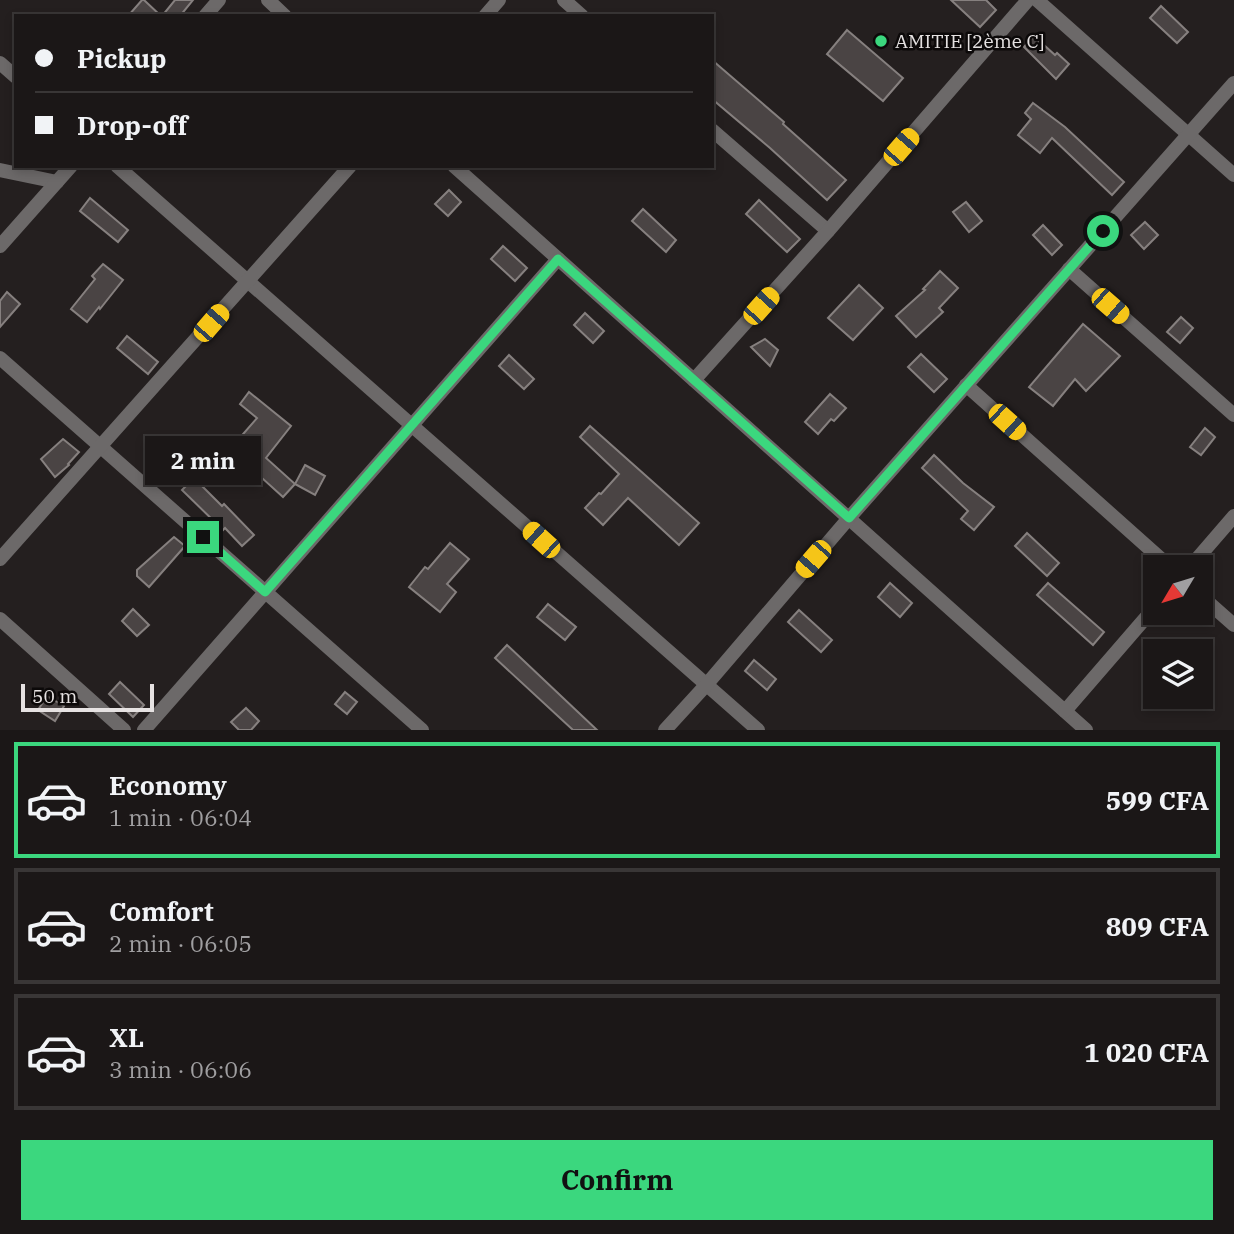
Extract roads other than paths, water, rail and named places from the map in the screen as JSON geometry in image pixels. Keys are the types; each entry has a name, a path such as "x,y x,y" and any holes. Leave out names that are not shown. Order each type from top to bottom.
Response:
{"street":[{"path":"207,14 219,0"},
{"path":"268,0 283,14"},
{"path":"487,14 499,0"},
{"path":"564,0 580,14"},
{"path":"694,380 828,231 1028,0"},
{"path":"1037,0 1234,175"},
{"path":"0,63 14,75"},
{"path":"665,730 1234,83"},
{"path":"714,132 828,231"},
{"path":"0,246 69,168"},
{"path":"119,168 758,730"},
{"path":"0,559 349,168"},
{"path":"456,168 1086,730"},
{"path":"0,170 57,182"},
{"path":"144,730 558,259"},
{"path":"1069,269 1234,415"},
{"path":"0,358 422,730"},
{"path":"966,385 1157,555"},
{"path":"1200,555 1234,516"},
{"path":"1213,606 1234,625"},
{"path":"0,619 124,730"},
{"path":"1065,711 1143,621"}],"place":[{"name":"AMITIE [2ème C]","path":"881,41"}]}
